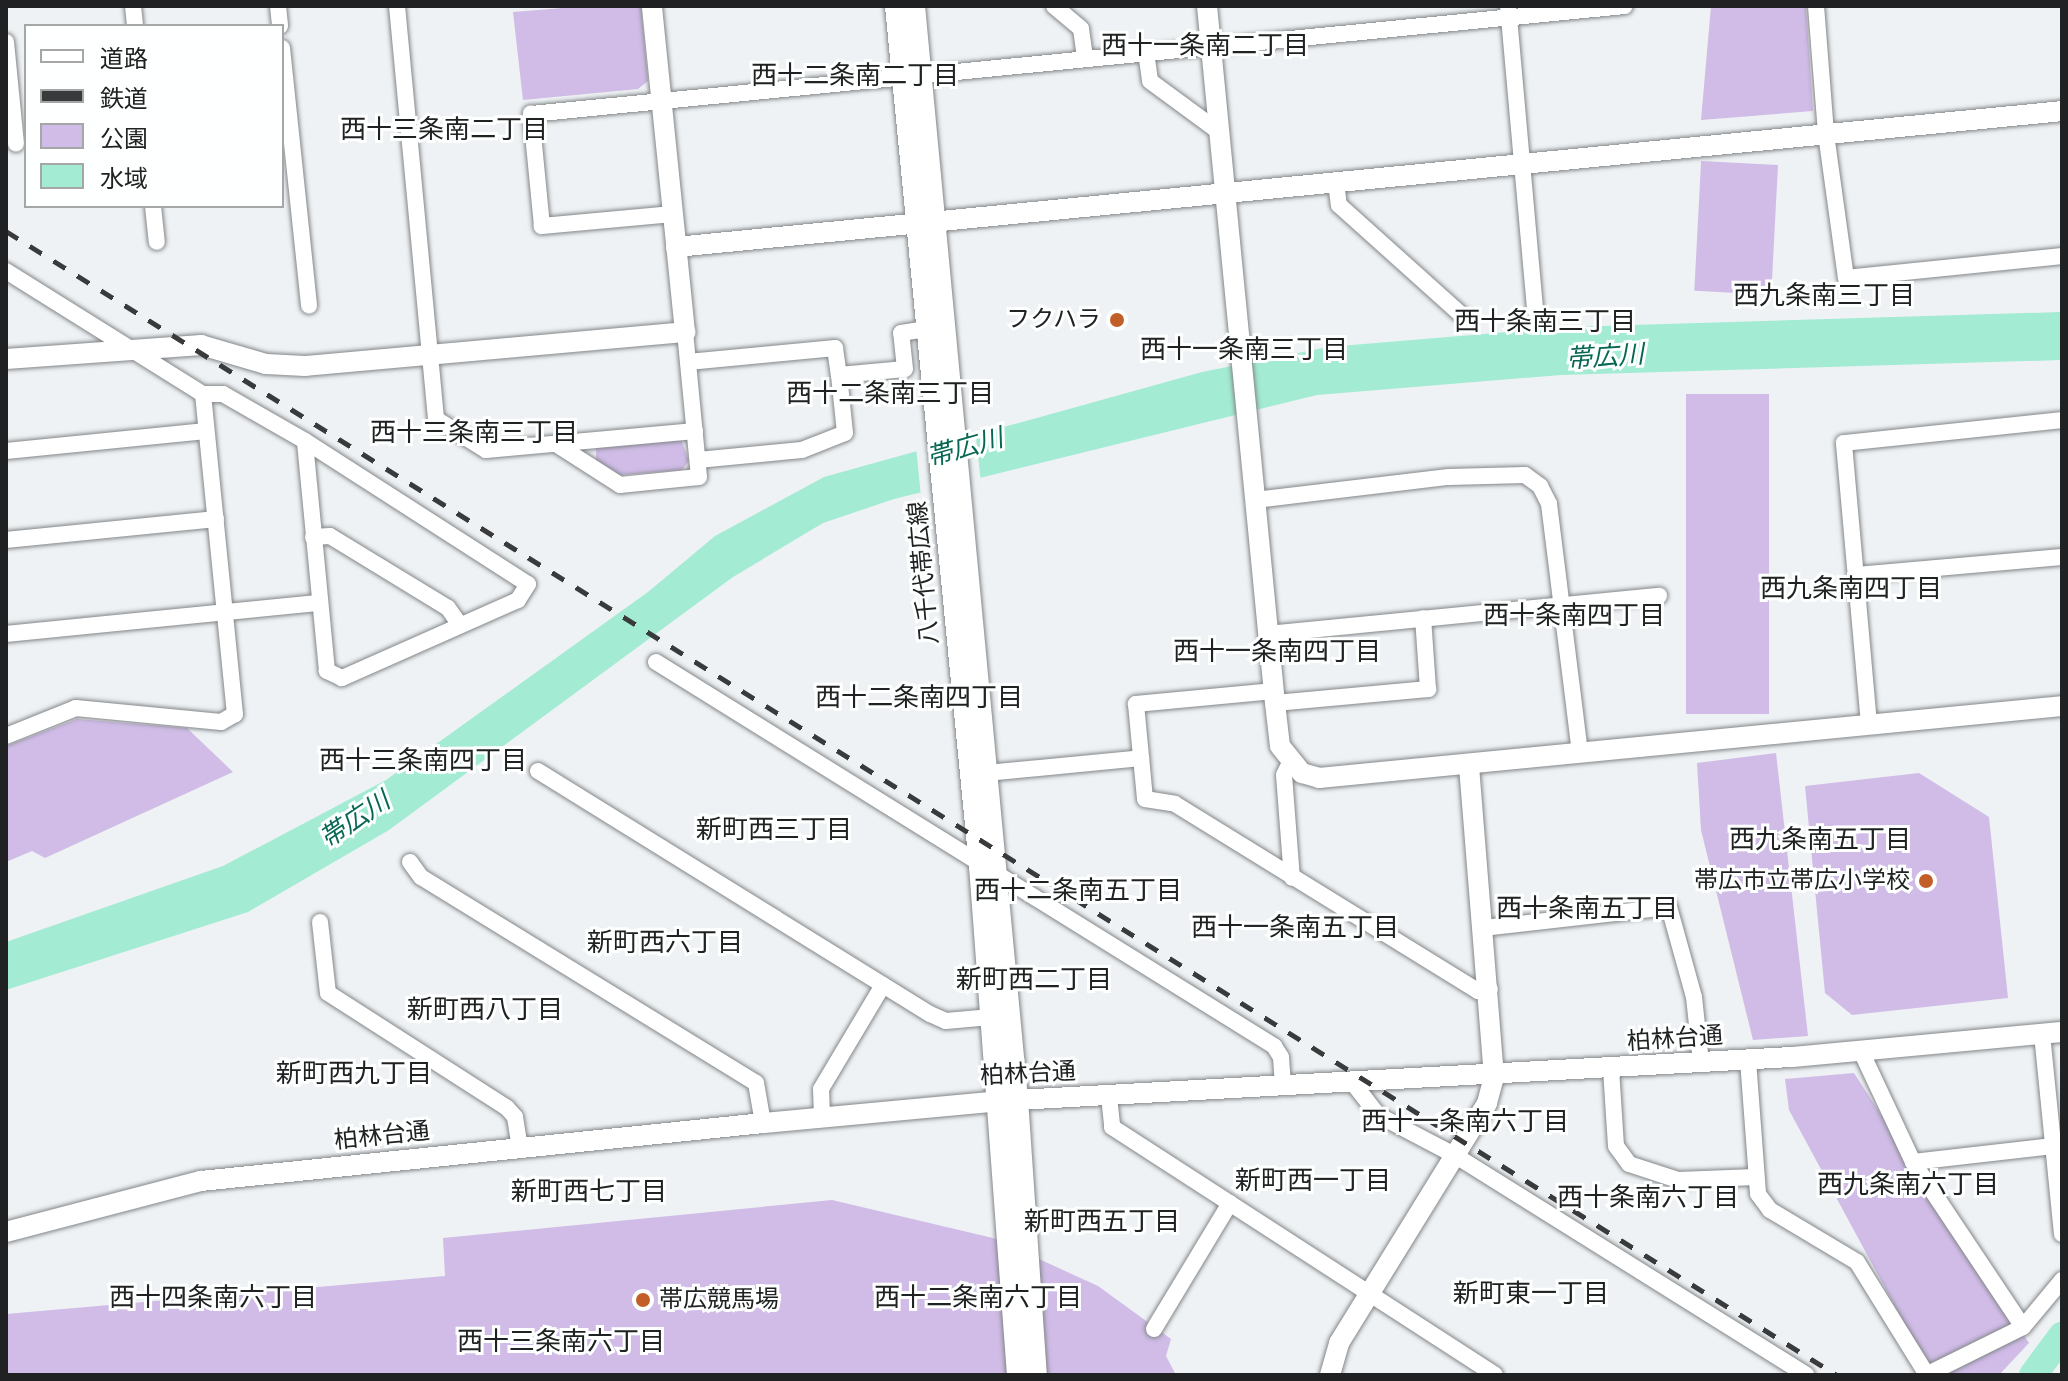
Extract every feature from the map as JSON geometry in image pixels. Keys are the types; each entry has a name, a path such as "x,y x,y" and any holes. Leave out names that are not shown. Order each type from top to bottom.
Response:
{"main road":[{"name":"八千代帯広線","path":"896,6 911,77 1036,1375"},
{"name":"八千代帯広線","path":"911,77 914,6"},
{"name":"八千代帯広線","path":"925,223 927,329 945,430"},
{"name":"八千代帯広線","path":"988,870 991,1017 1008,1100 1018,1375"}],"street":[{"path":"397,6 436,419 486,450 695,431"},
{"path":"556,444 620,485 699,477 652,6"},
{"path":"1054,6 1081,29 1085,58"},
{"path":"1207,6 1274,697 1280,746 1290,763 1319,778 2062,706"},
{"path":"673,214 542,226 531,114 1211,46 1509,12 1625,6"},
{"path":"1816,6 1826,134 1846,278 2062,256"},
{"path":"1509,12 1535,311"},
{"path":"6,42 16,144"},
{"path":"1146,52 1150,81 1218,131"},
{"path":"284,67 309,306"},
{"path":"676,247 2062,111"},
{"path":"1336,182 1339,205 1464,317"},
{"path":"153,208 157,242"},
{"path":"6,271 203,394 223,394 305,441 528,584 518,600 342,678 327,671 305,441"},
{"path":"839,375 905,369 901,333 927,329"},
{"path":"6,359 130,347 201,345 266,364 305,366 685,332"},
{"path":"688,362 835,348 845,433 802,450 698,460"},
{"path":"6,736 76,708 221,722 235,714 203,394"},
{"path":"1869,724 1844,443 2062,420"},
{"path":"6,451 206,431"},
{"path":"1255,500 1449,477 1525,475 1540,486 1549,504 1580,754"},
{"path":"6,540 216,519"},
{"path":"313,537 330,536 448,608 460,625"},
{"path":"1856,575 2062,557"},
{"path":"1268,634 1659,596"},
{"path":"6,634 319,603"},
{"path":"1423,618 1428,689 1136,704 1145,799 1175,804 1478,991 1490,989"},
{"path":"656,662 1274,1046 1281,1057 1283,1086"},
{"path":"977,774 1141,758"},
{"path":"1290,763 1284,775 1292,878"},
{"path":"1330,1375 1339,1343 1487,1103 1494,1077 1490,989 1469,764"},
{"path":"538,771 946,1021 991,1017"},
{"path":"410,862 421,877 756,1083 763,1123"},
{"path":"1484,928 1669,907 1694,997 1701,1063"},
{"path":"320,922 328,993 507,1108 515,1117 520,1148"},
{"path":"822,1117 821,1089 883,985"},
{"path":"2052,1033 2062,1234"},
{"name":"柏林台通","path":"6,1232 201,1181 822,1117 1008,1100 1494,1077 1748,1060 2052,1033"},
{"path":"1861,1051 1913,1162 2023,1327"},
{"path":"1748,1060 1758,1194 1770,1210 1857,1262 1926,1375 2023,1327 2062,1280"},
{"path":"1611,1069 1616,1146 1629,1164 1678,1180 1756,1177"},
{"path":"1353,1083 1378,1115 1456,1156 1806,1375"},
{"path":"1109,1096 1112,1127 1495,1375"},
{"path":"1913,1162 2057,1145"},
{"path":"1154,1329 1230,1203"}],"green space":[{"path":"588,6 641,6 648,81 638,89 523,100 513,12"},
{"path":"1711,6 1806,6 1813,111 1701,120"},
{"path":"1701,161 1778,165 1771,295 1694,291"},
{"path":"1686,394 1769,394 1769,714 1686,714"},
{"path":"681,439 689,461 682,470 620,475 596,461 596,448"},
{"path":"77,719 187,728 233,772 45,858 32,851 6,862 6,746"},
{"path":"1776,753 1808,1036 1753,1040 1701,830 1697,763"},
{"path":"1919,773 1989,817 2008,998 1852,1015 1825,993 1805,786"},
{"path":"1854,1073 2029,1343 1999,1375 1932,1375 1789,1110 1785,1079"},
{"name":"帯広競馬場","path":"832,1200 993,1238 1098,1286 1171,1339 1166,1356 1176,1375 6,1375 6,1314 445,1276 443,1238"}],"water":[{"name":"帯広川","path":"2062,312 2062,360 1561,375 1317,395 894,499 823,523 733,577 389,830 248,912 6,990 6,942 223,866 386,780 648,592 715,536 824,477 1202,372 1328,347 1567,327"}],"pier":[{"path":"975,429 981,482 921,497 916,446"}],"waterway":[{"path":"2033,1375 2062,1336"}],"railway":[{"path":"6,231 1837,1375"}],"place":[{"name":"フクハラ","path":"1117,320"},
{"name":"帯広市立帯広小学校","path":"1926,881"},
{"name":"帯広競馬場","path":"643,1300"}],"district":[{"name":"西十一条南二丁目","path":"1205,46"},
{"name":"西十二条南二丁目","path":"855,76"},
{"name":"西十三条南二丁目","path":"444,130"},
{"name":"西九条南三丁目","path":"1824,296"},
{"name":"西十条南三丁目","path":"1545,322"},
{"name":"西十一条南三丁目","path":"1244,350"},
{"name":"西十二条南三丁目","path":"890,394"},
{"name":"西十三条南三丁目","path":"474,433"},
{"name":"西九条南四丁目","path":"1851,589"},
{"name":"西十条南四丁目","path":"1574,616"},
{"name":"西十一条南四丁目","path":"1277,652"},
{"name":"西十二条南四丁目","path":"919,698"},
{"name":"西十三条南四丁目","path":"423,761"},
{"name":"新町西三丁目","path":"774,830"},
{"name":"西九条南五丁目","path":"1820,840"},
{"name":"西十二条南五丁目","path":"1078,891"},
{"name":"西十条南五丁目","path":"1587,909"},
{"name":"西十一条南五丁目","path":"1295,928"},
{"name":"新町西六丁目","path":"665,943"},
{"name":"新町西二丁目","path":"1034,980"},
{"name":"新町西八丁目","path":"485,1010"},
{"name":"新町西九丁目","path":"354,1074"},
{"name":"西十一条南六丁目","path":"1465,1122"},
{"name":"新町西一丁目","path":"1313,1181"},
{"name":"西九条南六丁目","path":"1908,1185"},
{"name":"新町西七丁目","path":"589,1192"},
{"name":"西十条南六丁目","path":"1648,1198"},
{"name":"新町西五丁目","path":"1102,1222"},
{"name":"新町東一丁目","path":"1531,1294"},
{"name":"西十四条南六丁目","path":"213,1298"},
{"name":"西十二条南六丁目","path":"978,1298"},
{"name":"西十三条南六丁目","path":"561,1342"}]}
